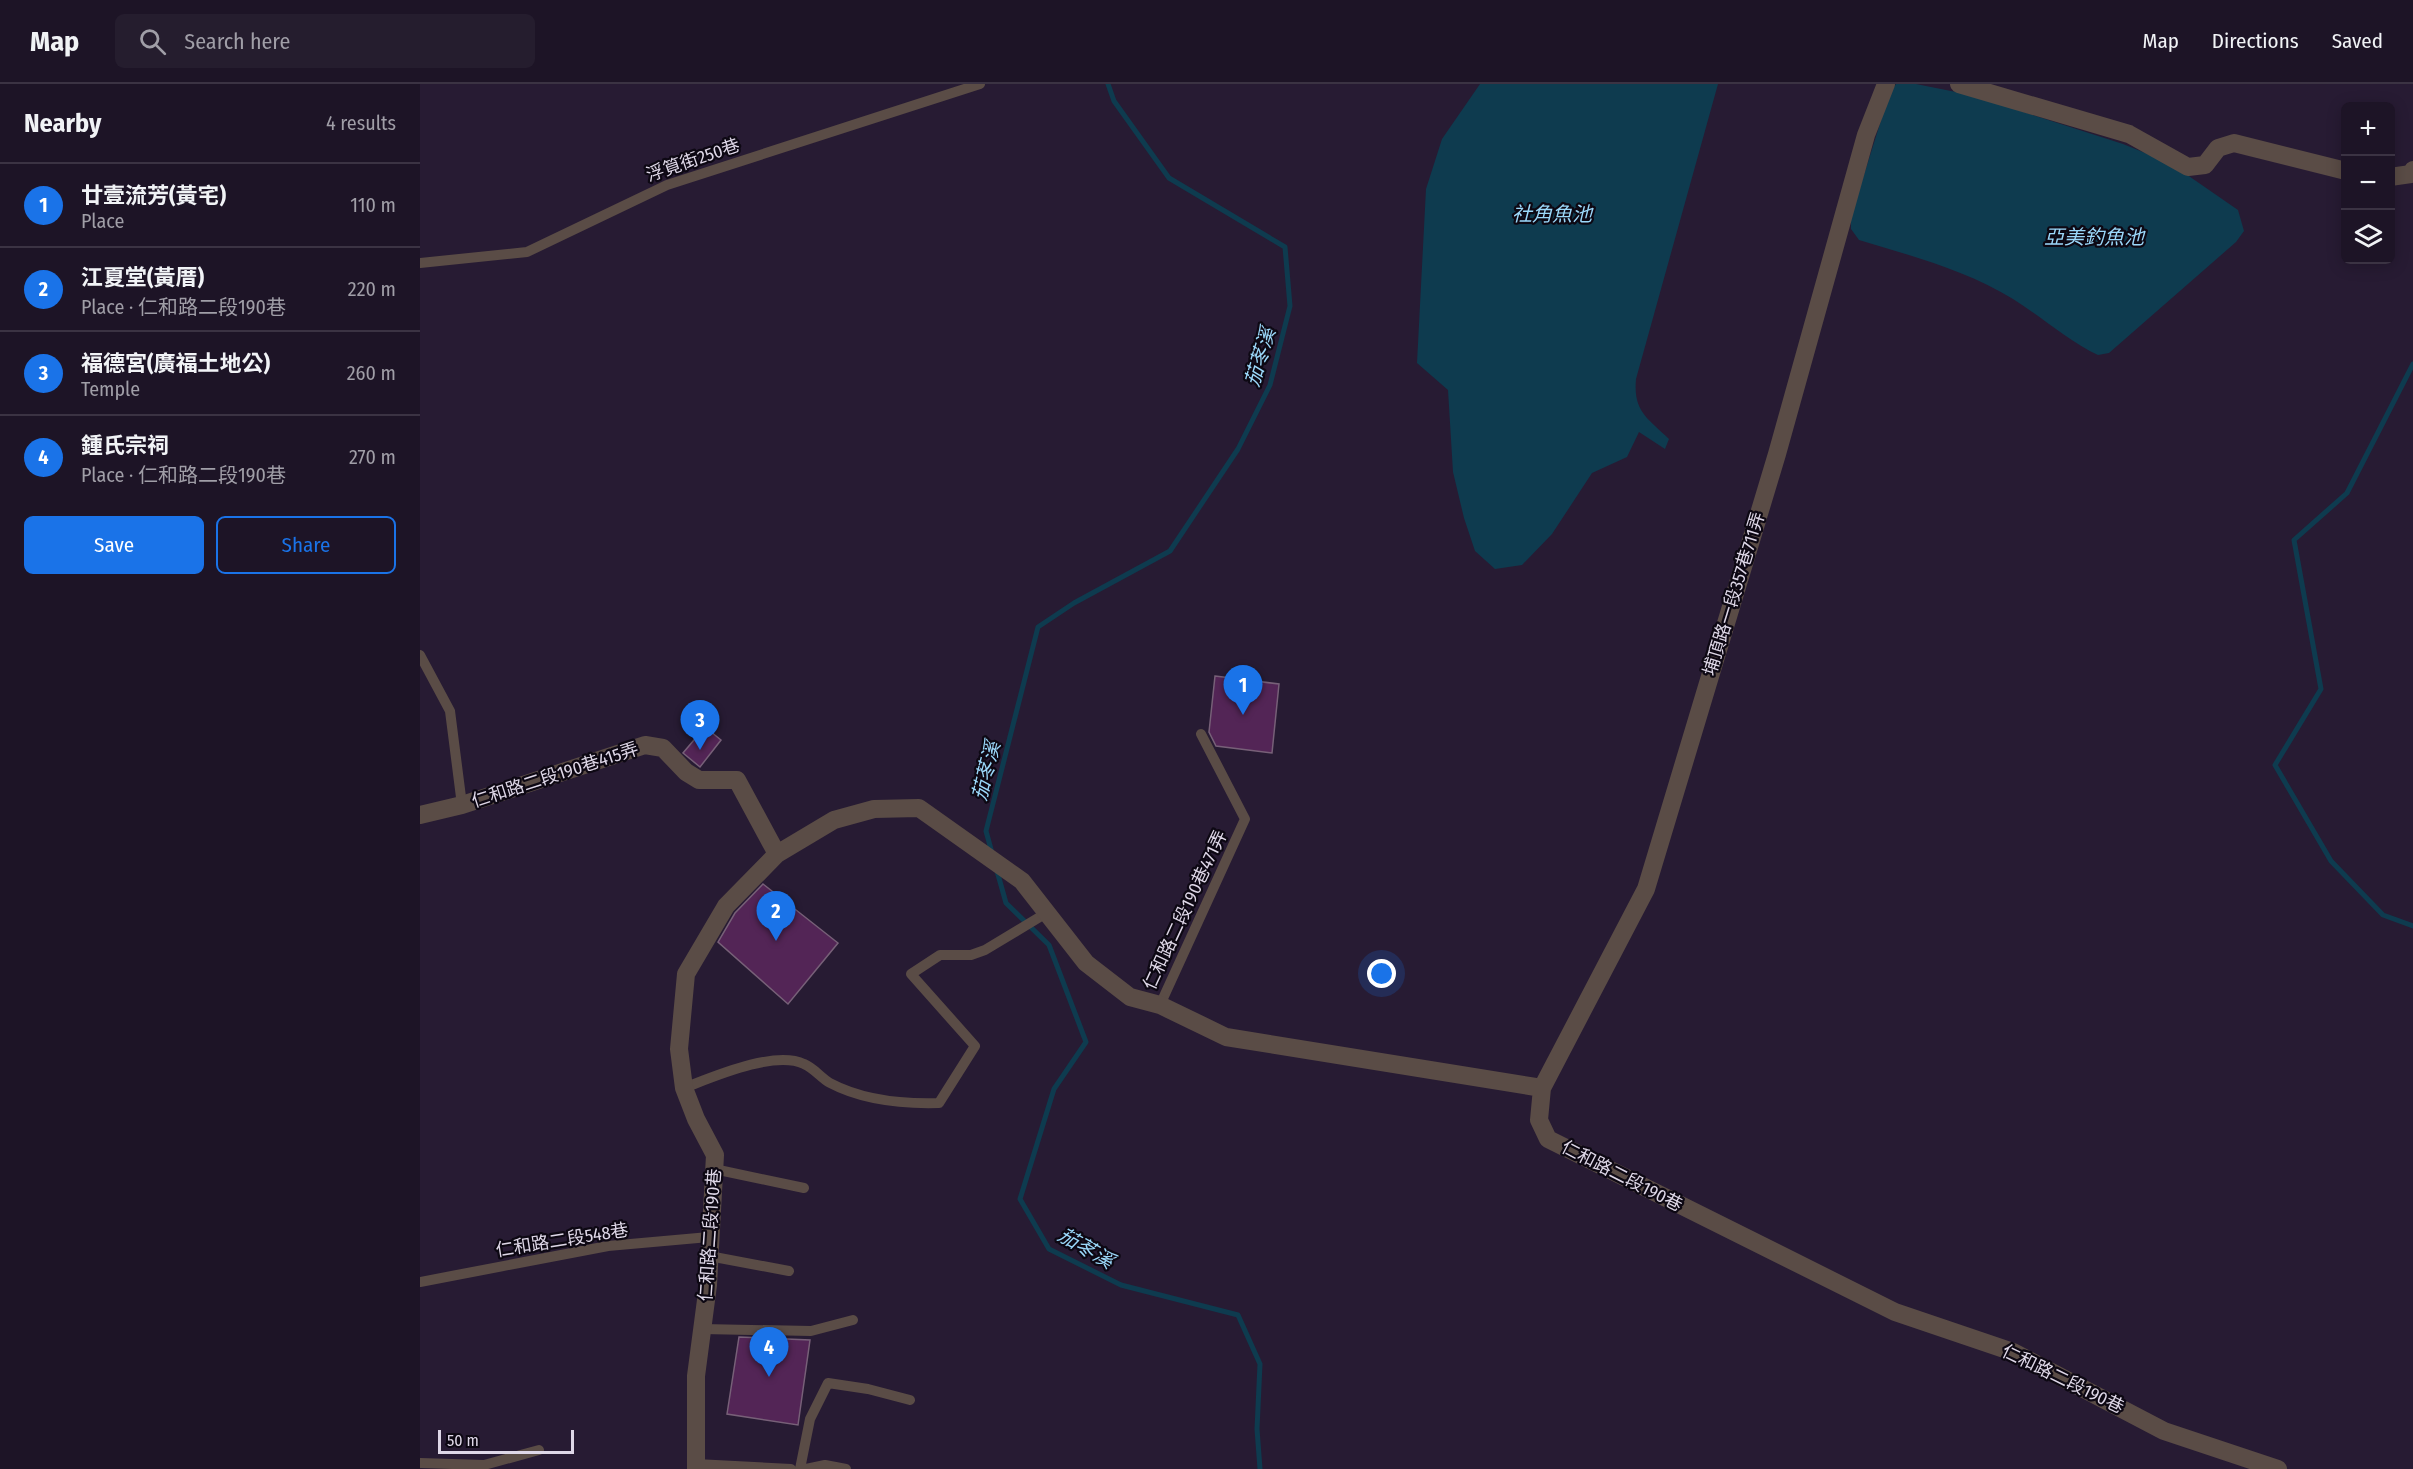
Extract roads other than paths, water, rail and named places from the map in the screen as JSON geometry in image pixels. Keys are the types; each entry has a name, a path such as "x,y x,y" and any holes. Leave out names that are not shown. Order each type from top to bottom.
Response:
{"street":[{"name":"埔頂路一段357巷711弄","path":"1542,1089 1646,889 1777,454 1866,135 1886,84"},
{"path":"1959,84 2129,134 2188,167 2205,165 2218,148 2234,143 2341,170"},
{"path":"2395,176 2411,174 2413,170"},
{"name":"仁和路二段190巷415弄","path":"420,815 462,805 645,745 663,748 686,772 699,780 737,780 777,854"},
{"name":"仁和路二段190巷","path":"696,1466 696,1377 709,1256 715,1155 696,1119 684,1088 679,1049 686,974 726,906 777,854 834,820 874,809 918,808 1022,881 1047,912"},
{"path":"1047,912 1086,963 1130,997 1160,1005 1226,1037 1542,1089"},
{"name":"仁和路二段190巷","path":"1542,1089 1539,1120 1548,1139 1895,1312 2013,1352 2164,1431 2278,1469"}],"lane":[{"name":"浮筧街250巷","path":"420,263 527,252 667,184 980,84"},
{"path":"420,655 450,711 462,805"},
{"name":"仁和路二段190巷471弄","path":"1160,1005 1245,819 1201,734"},
{"path":"684,1088 751,1063 804,1063 831,1084 852,1092 915,1104 939,1103 975,1046 911,974 940,955 971,956 985,950 1047,912"},
{"path":"714,1169 804,1188"},
{"name":"仁和路二段548巷","path":"420,1282 608,1246 709,1238"},
{"path":"709,1256 789,1270"},
{"path":"702,1329 812,1331 853,1320"},
{"path":"800,1469 810,1419 828,1383 868,1389 910,1400"},
{"path":"420,1463 484,1465 539,1450"},
{"path":"806,1469 825,1465 846,1469"},
{"path":"696,1466 791,1469"}],"water":[{"name":"社角魚池","path":"1480,84 1718,84 1636,379 1637,399 1640,407 1669,439 1665,449 1639,432 1627,457 1592,473 1552,534 1522,565 1495,569 1475,551 1464,518 1453,472 1448,390 1417,363 1426,189 1442,139"},
{"name":"亞美釣魚池","path":"1896,84 1916,84 1971,95 2123,144 2170,163 2238,210 2244,231 2236,242 2109,353 2098,355 2076,343 2013,299 1977,280 1859,240 1851,229 1851,216 1889,95"}],"waterway":[{"name":"茄苳溪","path":"992,853 986,831 1038,627 1074,603 1170,551 1238,449 1270,385 1290,306 1285,247 1169,178 1114,101 1108,84"},
{"path":"2413,364 2347,493 2294,540 2321,689 2275,765 2331,861 2383,915 2413,926"},
{"name":"茄苳溪","path":"997,871 1006,903 1049,945 1086,1042 1054,1089 1020,1199 1049,1249 1121,1285 1238,1315 1260,1364 1257,1429 1260,1469"}],"place":[{"name":"廿壹流芳(黃宅)","path":"1243,715"},
{"name":"福德宮(廣福土地公)","path":"700,750"},
{"name":"江夏堂(黃厝)","path":"776,941"},
{"name":"鍾氏宗祠","path":"769,1377"}]}
